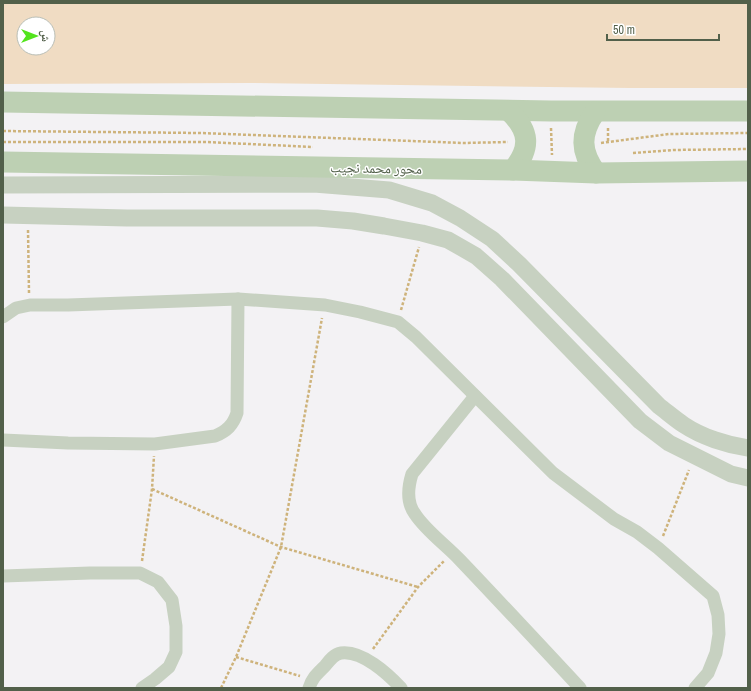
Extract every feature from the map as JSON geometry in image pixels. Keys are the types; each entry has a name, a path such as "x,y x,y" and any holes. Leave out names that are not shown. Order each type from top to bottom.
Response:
{"main road":[{"path":"3,102 509,111 748,111"},
{"path":"509,111 519,120 525,133 526,147 522,160 512,170"},
{"path":"595,112 588,123 584,136 584,149 588,162 596,173"},
{"name":"محور محمد نجيب","path":"3,162 512,170 596,173 748,171"}],"street":[{"path":"3,185 314,184 389,190 432,203 460,218 492,239 520,264 665,411 684,425 704,435 736,446 748,448"},
{"path":"3,215 127,218 317,218 353,221 422,233 448,240 476,256 502,279 640,421 669,443 731,474 748,478"},
{"path":"3,440 68,443 155,444 215,436 223,433 230,428 234,421 237,409 238,299"},
{"path":"3,318 16,308 30,305 238,299 325,305 398,322 416,337 553,473 614,519 637,532 658,548 712,596 718,615 719,634 716,653 708,673 695,688"},
{"path":"475,396 412,474 408,487 409,501 414,514 453,552 580,688"},
{"path":"3,576 140,573 158,582 172,600 176,626 176,652 169,666 155,679 142,688"},
{"path":"310,684 333,657 341,653 366,658 401,688"}],"path":[{"path":"551,111 552,172"},
{"path":"3,132 200,133 464,143 505,141 512,145"},
{"path":"597,144 608,141 669,134 748,133"},
{"path":"3,142 206,142 315,148"},
{"path":"626,154 673,150 748,149"},
{"path":"28,216 30,305"},
{"path":"398,322 422,233"},
{"path":"221,688 236,657 280,547 325,305"},
{"path":"140,573 152,489 155,444"},
{"path":"658,548 695,456"},
{"path":"152,489 280,547 418,587"},
{"path":"366,658 418,587 453,552"},
{"path":"236,657 310,684"}],"shaded area":[{"path":"3,3 748,3 748,88 250,83 3,84"}]}
